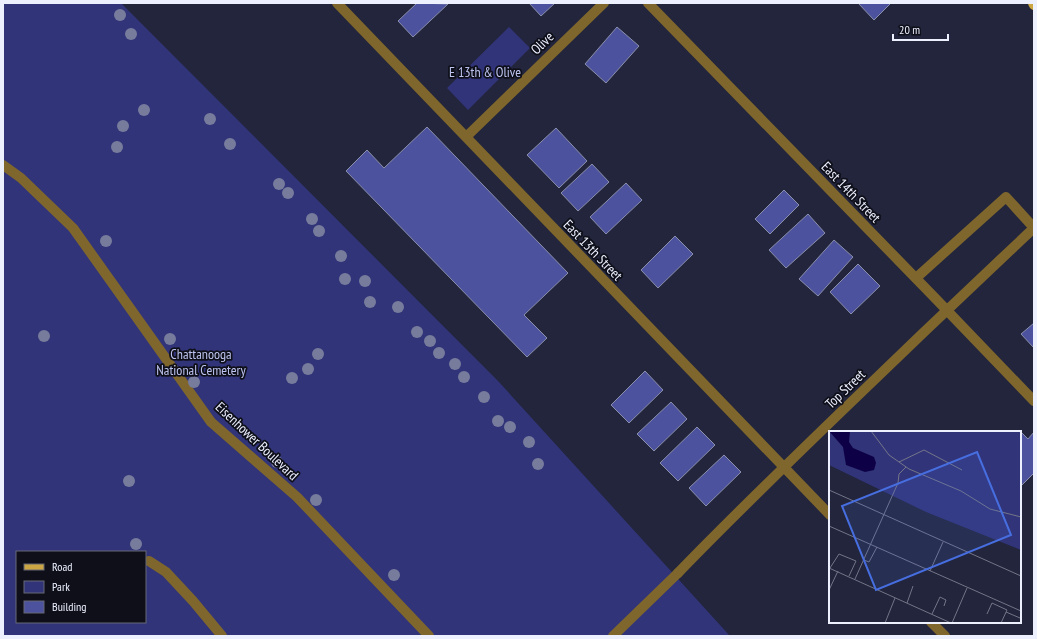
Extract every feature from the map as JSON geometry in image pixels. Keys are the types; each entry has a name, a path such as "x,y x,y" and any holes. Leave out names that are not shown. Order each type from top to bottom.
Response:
{"street":[{"name":"East 13th Street","path":"337,3 829,514"},
{"name":"Olive","path":"466,137 604,3"},
{"name":"East 14th Street","path":"648,3 1034,401"},
{"name":"Eisenhower Boulevard","path":"3,165 21,178 73,228 211,422 297,497 429,636"},
{"path":"916,278 1006,197 1034,228"},
{"name":"Top Street","path":"613,636 784,467 1034,228"},
{"path":"150,561 166,572 193,601 222,636"},
{"path":"932,623 945,636"}],"green space":[{"name":"Chattanooga National Cemetery","path":"3,3 121,3 499,382 730,636 3,636"},
{"name":"E 13th & Olive","path":"509,27 530,48 468,110 447,88"}],"building":[{"path":"417,3 448,4 413,37 398,21"},
{"path":"529,3 555,3 541,16"},
{"path":"858,3 891,3 874,20"},
{"path":"617,27 639,46 606,83 585,64"},
{"path":"427,127 568,273 524,315 547,338 527,357 346,171 367,150 384,168"},
{"path":"556,128 587,161 559,188 527,155"},
{"path":"592,164 609,182 578,211 561,193"},
{"path":"626,183 642,200 606,234 590,217"},
{"path":"784,190 799,205 770,234 755,219"},
{"path":"808,214 825,233 786,268 769,250"},
{"path":"675,236 693,254 658,288 641,270"},
{"path":"834,240 853,257 818,296 799,279"},
{"path":"858,264 880,286 851,314 830,292"},
{"path":"1034,323 1034,348 1021,334"},
{"path":"645,371 663,390 629,423 611,405"},
{"path":"671,402 687,419 654,451 637,434"},
{"path":"697,427 715,445 678,481 660,463"},
{"path":"1034,432 1034,473 1021,486 1021,434 1022,433 1028,439"},
{"path":"724,455 741,472 706,506 689,488"}]}
